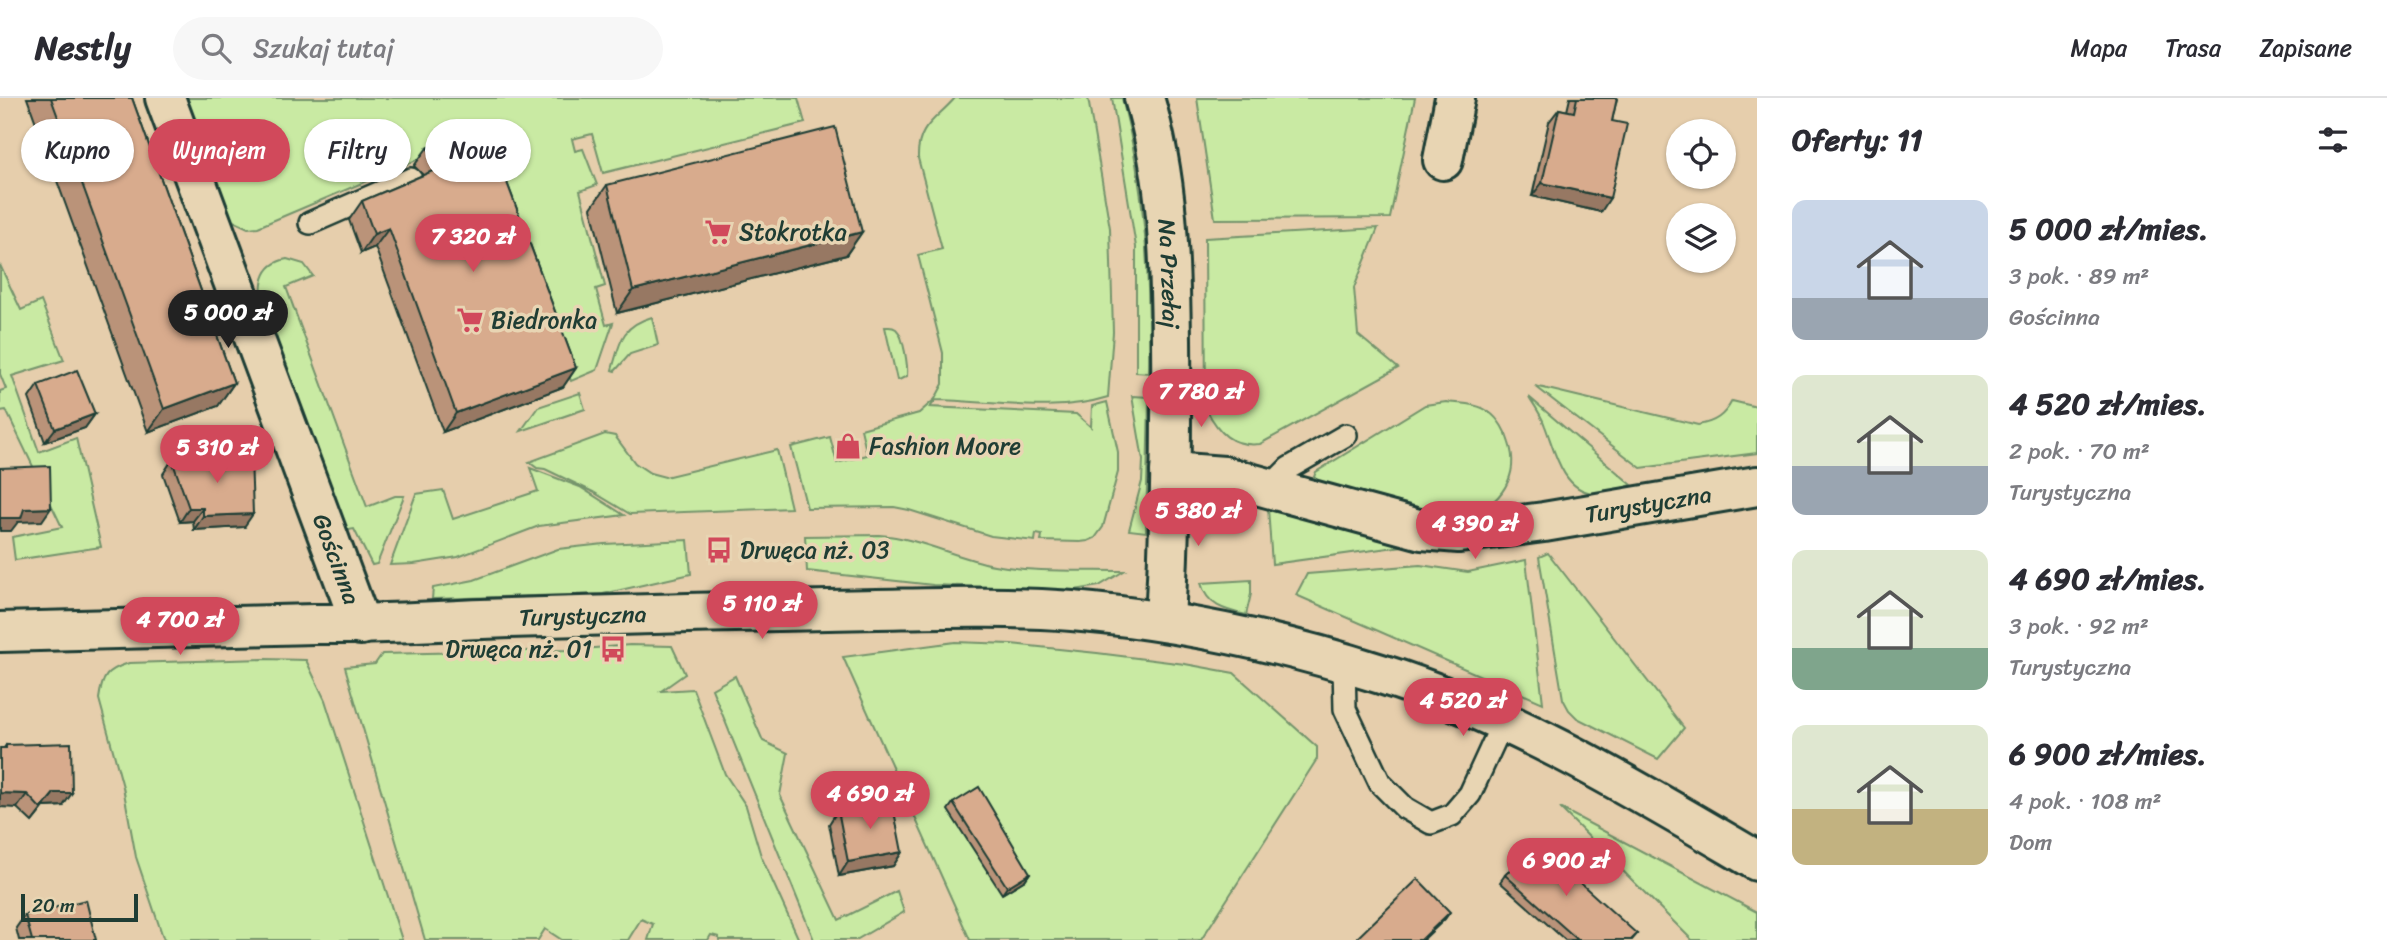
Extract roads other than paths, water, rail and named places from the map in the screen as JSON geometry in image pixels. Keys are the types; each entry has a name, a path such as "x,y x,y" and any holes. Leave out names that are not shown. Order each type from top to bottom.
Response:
{"main road":[{"name":"Gościnna","path":"165,98 361,625"},
{"name":"Na Przełaj","path":"1144,98 1153,125 1167,231 1172,384 1165,622"},
{"path":"1443,160 1455,98"},
{"name":"Turystyczna","path":"1170,472 1224,476 1422,530 1459,533 1527,525 1757,486"},
{"name":"Turystyczna","path":"0,632 361,625 686,612 996,608 1088,613 1165,622 1268,642 1395,679 1503,722 1568,752 1757,861"}],"lane":[{"path":"310,223 404,182"},
{"path":"1269,488 1289,468 1346,435"},
{"path":"1344,664 1345,709 1380,783 1405,808 1431,823 1452,815 1470,794 1503,722"}],"place":[{"name":"Stokrotka","path":"718,232"},
{"name":"Biedronka","path":"470,320"},
{"name":"Fashion Moore","path":"848,446"},
{"name":"Drwęca nż. 03","path":"719,550"},
{"name":"Drwęca nż. 01","path":"613,649"}]}
